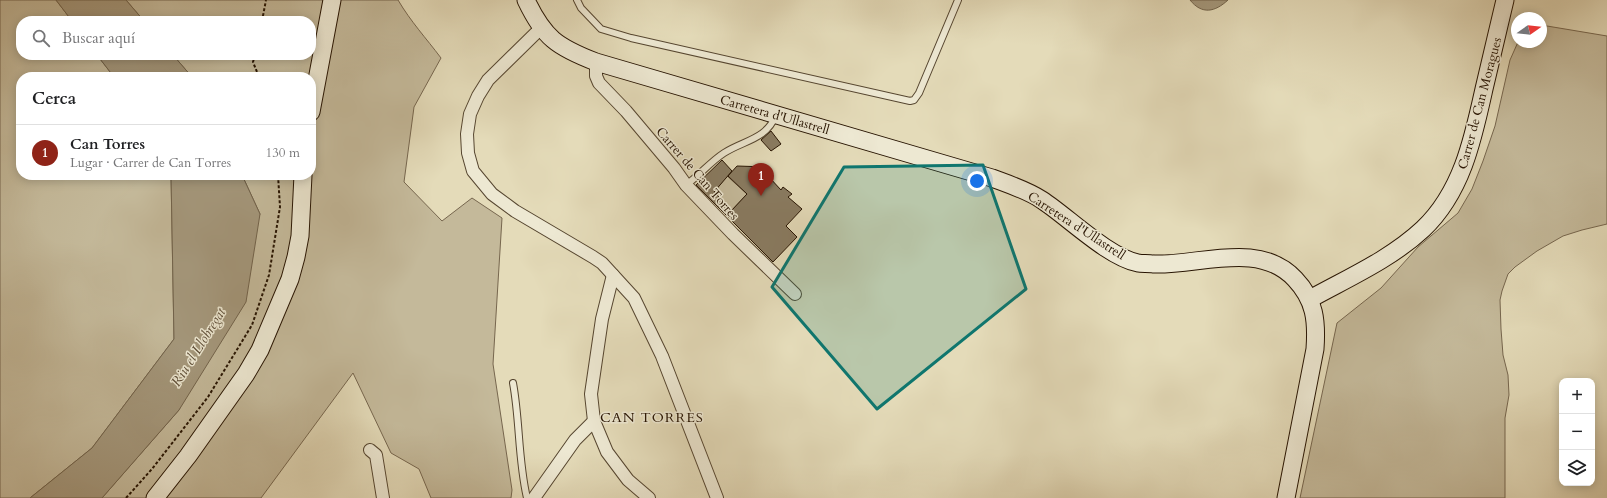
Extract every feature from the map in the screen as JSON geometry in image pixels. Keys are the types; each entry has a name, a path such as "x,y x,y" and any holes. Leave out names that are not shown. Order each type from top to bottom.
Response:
{"street":[{"path":"316,85 332,0"},
{"name":"Carretera d'Ullastrell","path":"526,0 541,28 556,43 571,52 596,62 992,178 1040,198 1105,247 1122,257 1138,263 1161,264 1235,257 1270,261 1280,266 1291,274 1302,286 1310,299 1316,329 1315,349 1286,498"},
{"name":"Carrer de Can Moragues","path":"1310,299 1391,254 1408,242 1424,228 1448,199 1460,175 1469,150 1505,0"},
{"path":"541,28 488,80 478,96 470,114 466,134 468,153 473,171 492,194 515,211 593,257 613,275 634,298 662,356 717,498"},
{"name":"Carrer de Can Torres","path":"596,62 596,76 599,83 626,111 686,184 733,234 795,294"},
{"path":"155,498 188,456 246,374 260,350 290,279 296,257 300,236 303,180"},
{"path":"613,275 602,319 591,394 594,421 607,452 628,480 649,498"},
{"path":"534,498 575,440 594,421"},
{"path":"370,450 376,455 383,498"}],"lane":[{"path":"577,0 601,30 630,38 910,101 914,100 919,93 958,0"},
{"path":"686,184 696,178 711,162 726,152 758,136 773,124 777,115"},
{"path":"513,383 527,498"}],"path":[{"path":"263,16 266,0"},
{"path":"254,60 257,72"},
{"path":"126,498 152,469 208,397 252,326 269,275 280,207 278,180"}],"highlighted area":[{"path":"983,165 1026,289 877,409 772,287 844,167"}],"shaded area":[{"path":"0,0 56,0 68,16 16,16 16,60 101,60 110,72 16,72 16,180 171,180 174,339 92,448 30,498 0,498"},
{"path":"126,0 398,0 413,23 441,58 414,107 404,182 442,221 472,198 502,218 493,364 512,490 511,498 431,498 419,469 391,453 353,373 261,498 102,498 179,410 260,214 244,180 316,180 316,72 188,72 177,60 316,60 316,16 140,16"},
{"path":"1547,26 1607,36 1607,224 1563,236 1537,251 1508,274 1500,300 1503,355 1508,375 1509,395 1505,418 1505,498 1300,498 1337,323 1381,288 1418,247 1458,213 1472,189 1495,126 1510,60 1515,48 1547,48"},
{"path":"727,176 747,194 732,210 714,192"}],"water":[{"path":"56,0 126,0 140,16 68,16"},
{"path":"1190,0 1228,0 1218,7 1204,10 1199,8"},
{"path":"101,60 177,60 188,72 110,72"},
{"name":"Riu el Llobregat","path":"171,180 244,180 260,214 246,302 179,410 102,498 30,498 92,448 174,339"}],"building":[{"path":"771,131 781,144 771,151 761,140"},
{"path":"722,160 732,171 714,192 732,210 747,194 728,176 737,166 767,167 771,174 769,177 781,190 783,187 792,194 788,197 802,209 786,226 797,237 773,262 696,185"}],"place":[{"name":"Can Torres","path":"761,196"}],"district":[{"name":"CAN TORRES","path":"652,417"}]}
